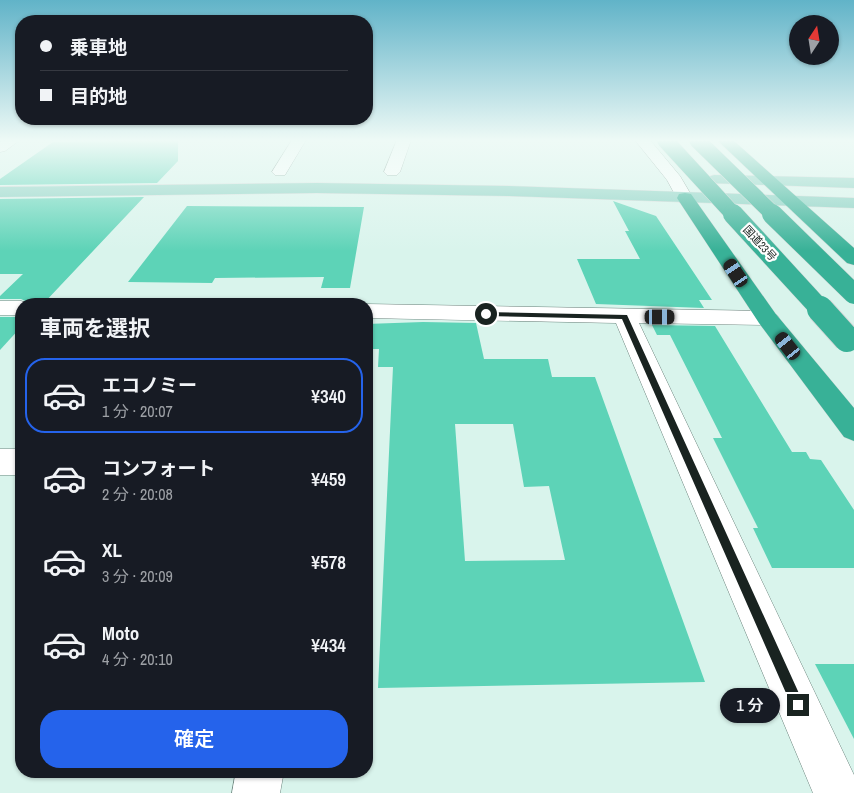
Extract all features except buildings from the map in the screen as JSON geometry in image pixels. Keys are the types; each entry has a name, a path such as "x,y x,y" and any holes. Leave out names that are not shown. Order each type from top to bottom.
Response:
{"highway":[{"name":"国道23号","path":"699,177 854,346"},
{"path":"734,177 854,294"},
{"path":"766,177 854,259"},
{"path":"679,188 767,318 854,429"}],"main road":[{"path":"654,179 679,188 791,202 854,203"},
{"path":"0,192 317,188 509,191 679,188 770,181 854,183"}],"street":[{"path":"671,177 679,188"},
{"path":"0,308 15,308"},
{"path":"373,311 767,318"},
{"path":"625,317 837,793"},
{"path":"0,462 15,462"},
{"path":"256,793 259,778"}],"route":[{"path":"486,314 625,317 798,705"}]}
